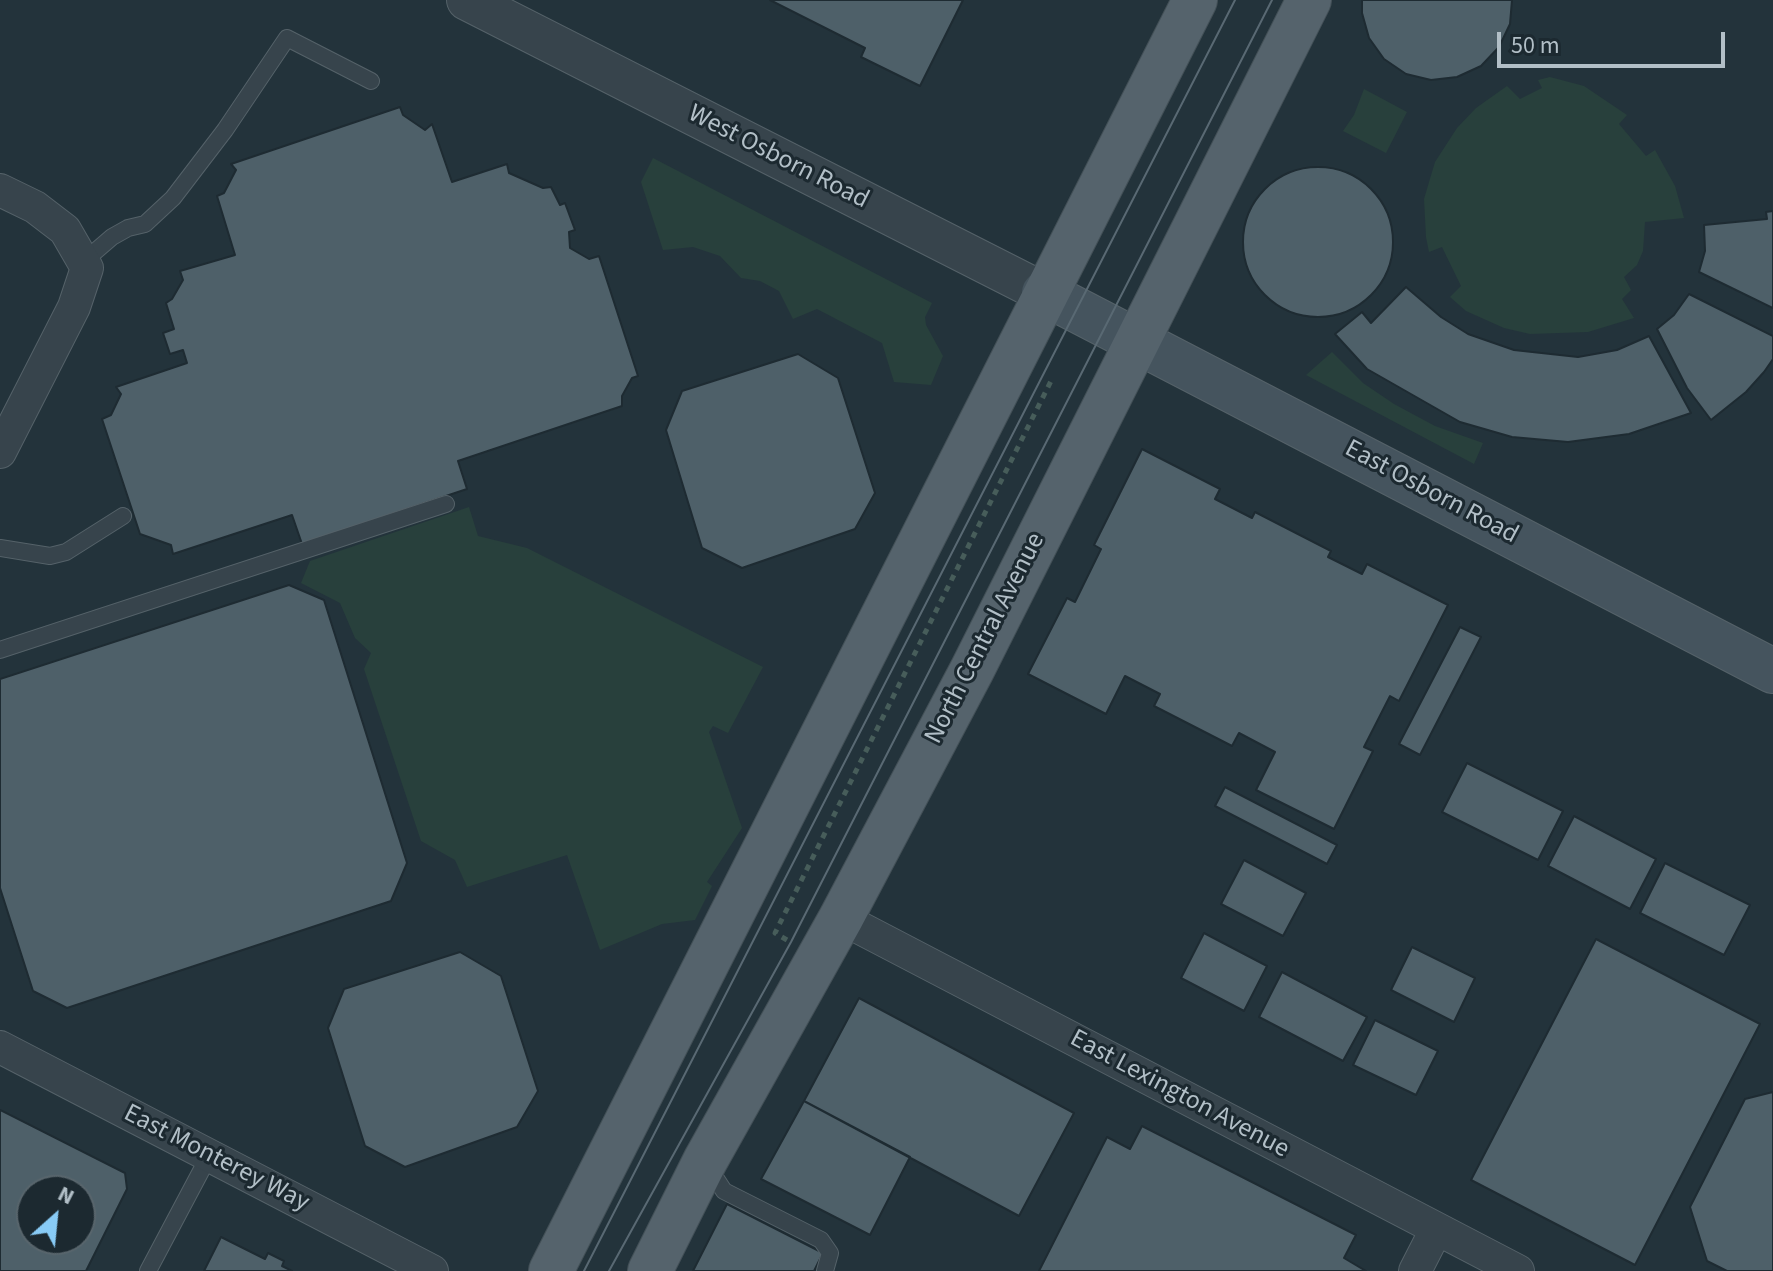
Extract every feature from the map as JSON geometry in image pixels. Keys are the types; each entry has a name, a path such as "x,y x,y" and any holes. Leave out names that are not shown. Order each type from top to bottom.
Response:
{"main road":[{"path":"551,1271 1195,0"},
{"name":"North Central Avenue","path":"650,1271 705,1161 841,918 972,670 1309,0"},
{"name":"West Osborn Road","path":"1044,293 1089,316"},
{"name":"East Osborn Road","path":"1089,316 1773,671"}],"street":[{"name":"West Osborn Road","path":"467,0 1044,293"},
{"path":"0,190 35,207 65,230 87,268 74,307 0,452"},
{"name":"East Lexington Avenue","path":"841,918 1518,1271"},
{"name":"East Monterey Way","path":"0,1047 432,1271"},
{"path":"1415,1271 1436,1230"}],"lane":[{"path":"83,262 120,232 145,224 173,198 225,130 287,38 371,81"},
{"path":"0,650 446,504"},
{"path":"0,548 50,556 66,552 123,516"},
{"path":"148,1271 209,1156"},
{"path":"705,1161 724,1191 821,1240 830,1253 825,1271"}],"path":[{"path":"791,942 775,933 1051,381"}],"green space":[{"path":"1550,77 1584,86 1627,115 1619,124 1646,156 1655,150 1675,186 1684,218 1645,222 1643,251 1637,265 1624,277 1631,290 1622,299 1634,318 1588,332 1530,334 1504,328 1466,311 1450,297 1461,286 1442,247 1429,252 1426,237 1424,199 1435,162 1457,128 1476,108 1507,86 1520,99 1542,88 1538,80"},
{"path":"1364,89 1407,112 1386,153 1343,131 1354,115"},
{"path":"653,158 932,303 925,317 926,325 943,356 931,385 894,382 882,343 817,309 793,319 779,291 760,281 741,278 720,256 693,247 663,250 641,182"},
{"path":"1332,352 1363,383 1394,404 1435,426 1483,443 1474,464 1306,375"},
{"path":"469,507 478,536 527,548 763,667 728,733 713,726 709,732 742,828 707,882 712,886 695,920 662,924 600,950 567,855 467,887 455,860 421,841 364,669 371,653 355,638 340,603 301,583 310,561"}],"building":[{"path":"770,0 963,0 920,86 861,57 865,48"},
{"path":"1362,0 1512,0 1510,24 1499,47 1481,66 1457,77 1431,80 1406,74 1384,59 1369,38"},
{"path":"400,107 403,115 425,130 432,124 452,182 507,164 509,173 543,188 551,187 560,205 565,203 575,230 569,232 570,248 589,259 599,256 638,376 632,378 622,396 622,406 458,461 467,489 302,544 292,515 173,554 171,545 140,534 102,419 111,415 121,394 116,387 187,363 183,350 170,354 163,333 174,329 166,303 172,299 183,280 180,271 235,255 217,196 224,193 236,170 231,164"},
{"path":"1318,167 1347,173 1371,189 1387,213 1393,242 1387,271 1371,295 1347,311 1318,317 1289,311 1265,295 1249,271 1243,242 1249,213 1265,189 1289,173"},
{"path":"1773,211 1773,308 1699,272 1705,251 1704,225 1767,219 1766,212"},
{"path":"1406,287 1441,317 1468,334 1514,350 1578,357 1617,350 1649,336 1691,413 1629,434 1568,442 1512,437 1460,422 1367,369 1335,334 1362,312 1371,323"},
{"path":"1689,294 1773,336 1773,359 1764,372 1746,392 1711,420 1687,388 1657,329 1674,315"},
{"path":"798,354 838,378 875,493 855,529 742,568 702,548 666,430 682,391"},
{"path":"1142,449 1220,489 1215,499 1252,518 1255,512 1331,551 1328,557 1362,574 1367,564 1448,605 1399,701 1390,696 1364,747 1373,751 1334,829 1256,790 1275,752 1239,733 1232,746 1154,706 1160,694 1125,676 1106,714 1028,674 1067,598 1075,602 1101,549 1094,545"},
{"path":"289,585 324,600 407,863 391,901 67,1008 33,991 0,888 0,679"},
{"path":"1460,627 1481,637 1420,755 1399,744"},
{"path":"1467,763 1563,811 1538,860 1442,812"},
{"path":"1225,787 1337,845 1327,864 1215,806"},
{"path":"1574,816 1656,859 1630,909 1548,866"},
{"path":"1244,860 1306,893 1283,936 1221,904"},
{"path":"1665,863 1750,905 1724,955 1640,913"},
{"path":"1204,933 1267,966 1244,1011 1181,978"},
{"path":"1596,939 1760,1024 1635,1265 1471,1180"},
{"path":"1412,947 1475,978 1454,1022 1391,990"},
{"path":"460,952 501,976 538,1091 517,1127 405,1167 365,1146 328,1028 344,989"},
{"path":"1282,972 1367,1017 1343,1061 1259,1017"},
{"path":"859,998 1074,1113 1019,1216 804,1101"},
{"path":"1375,1020 1438,1051 1416,1095 1353,1065"},
{"path":"1773,1092 1773,1271 1727,1271 1707,1261 1690,1207 1745,1099"},
{"path":"804,1101 910,1157 870,1235 761,1179"},
{"path":"0,1110 125,1173 127,1189 96,1251 96,1175 16,1175 16,1255 94,1255 86,1271 0,1271"},
{"path":"1142,1126 1356,1235 1344,1258 1366,1271 1039,1271 1107,1137 1130,1149"},
{"path":"727,1204 823,1253 814,1271 693,1271"},
{"path":"221,1237 265,1259 268,1253 284,1261 282,1266 292,1271 204,1271"}],"tram line":[{"path":"584,1271 1235,0"},
{"path":"609,1271 791,942 1272,0"}]}
